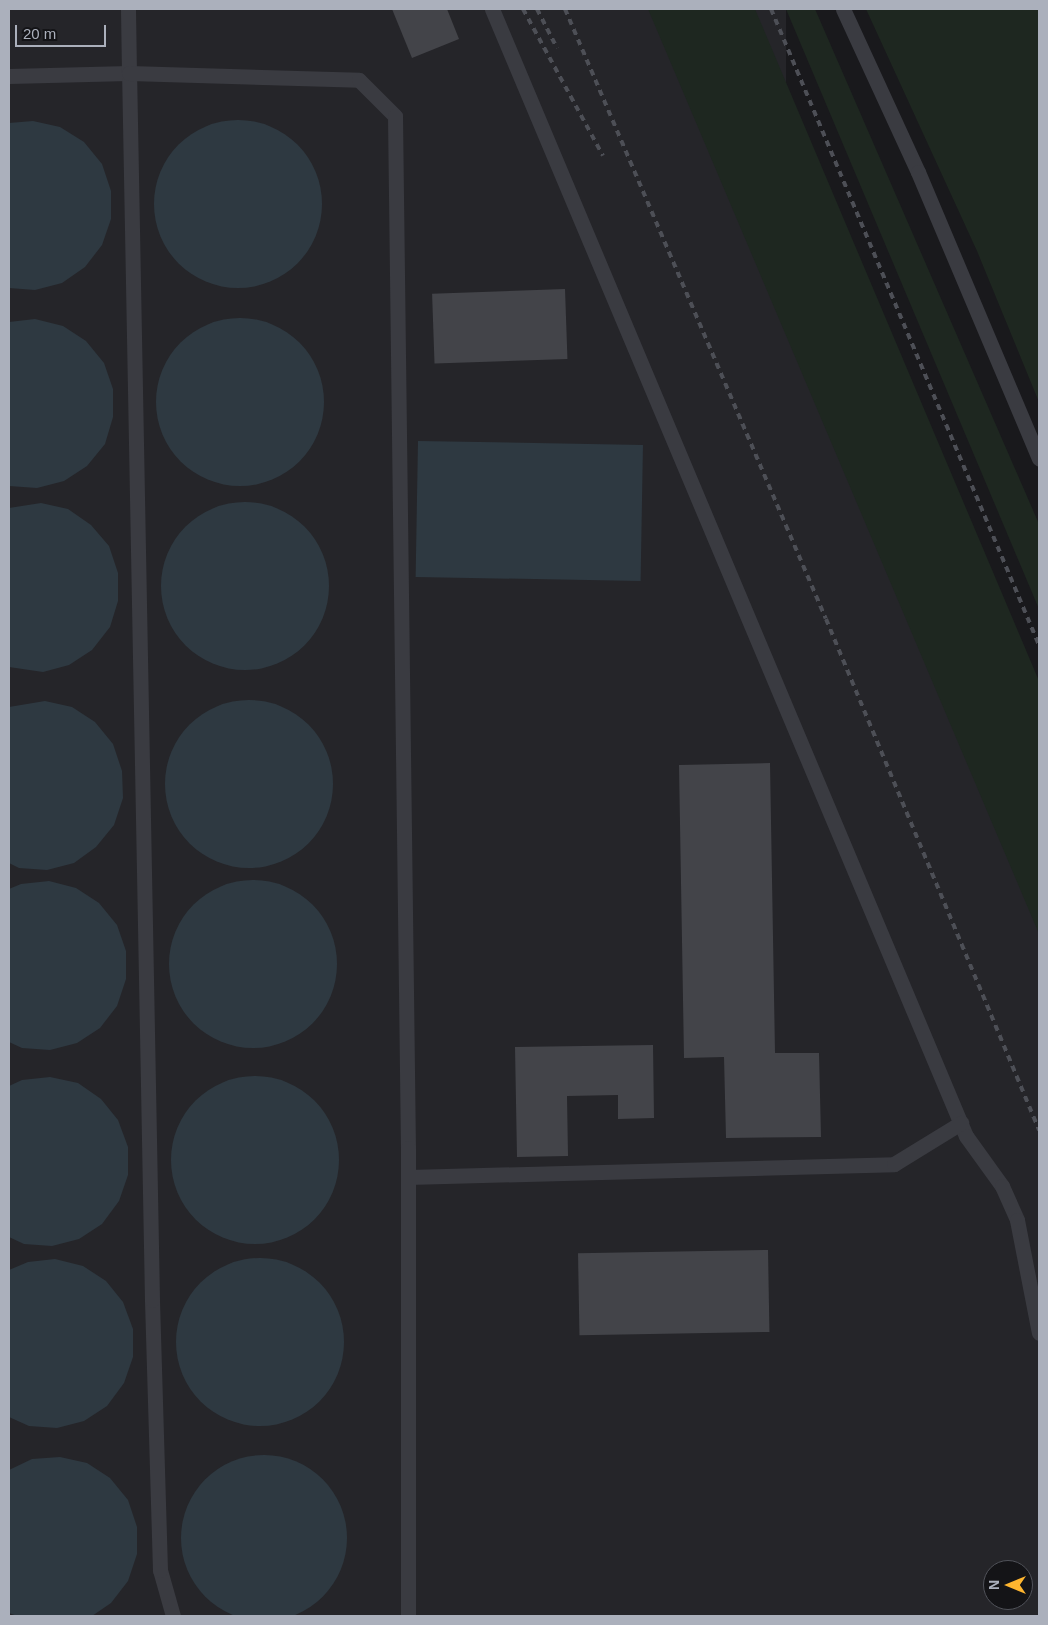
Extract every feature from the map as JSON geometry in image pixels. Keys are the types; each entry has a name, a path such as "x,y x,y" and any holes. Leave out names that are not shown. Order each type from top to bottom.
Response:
{"lane":[{"path":"128,9 152,1310 160,1570 173,1616"},
{"path":"492,9 966,1136 1002,1186 1017,1220 1039,1333"},
{"path":"843,9 918,172 1039,459"},
{"path":"9,76 130,73 359,80 395,116 408,1177 408,1616"},
{"path":"408,1177 894,1164 961,1123"}],"shaded area":[{"path":"9,9 697,9 1039,824 1039,1616 9,1616"},
{"path":"648,9 755,9 1039,681 1039,934"},
{"path":"755,9 786,9 786,739 755,739"},
{"path":"786,9 815,9 1039,524 1039,609"},
{"path":"866,9 1039,9 1039,402 977,251"},
{"path":"238,120 262,124 278,130 303,151 312,164 318,180 322,204 318,228 312,244 291,269 278,278 262,284 238,288 214,284 198,278 173,257 164,244 158,228 154,204 158,180 164,164 185,139 198,130 214,124"},
{"path":"33,121 60,127 84,142 102,164 111,191 111,219 102,245 85,267 62,283 35,290 9,288 9,123"},
{"path":"240,318 264,322 280,328 305,349 314,362 320,378 324,402 320,426 314,442 293,467 280,476 264,482 240,486 216,482 200,476 175,455 166,442 160,426 156,402 160,378 166,362 187,337 200,328 216,322"},
{"path":"35,319 63,326 86,341 104,363 113,389 113,417 105,444 87,466 64,481 37,488 9,486 9,322"},
{"path":"418,441 643,445 641,581 416,577"},
{"path":"245,502 269,506 285,512 310,533 319,546 325,562 329,586 325,610 319,626 298,651 285,660 269,666 245,670 221,666 205,660 180,639 171,626 165,610 161,586 165,562 171,546 192,521 205,512 221,506"},
{"path":"41,503 68,509 91,525 109,546 118,573 118,601 110,627 92,650 69,665 43,672 9,667 9,508"},
{"path":"249,700 273,704 289,710 314,731 323,744 329,760 333,784 329,808 323,824 302,849 289,858 273,864 249,868 225,864 209,858 184,837 175,824 169,808 165,784 169,760 175,744 196,719 209,710 225,704"},
{"path":"45,701 72,707 95,722 113,744 122,771 123,798 114,825 96,847 74,863 47,870 19,868 9,863 9,707"},
{"path":"253,880 277,884 293,890 318,911 327,924 333,940 337,964 333,988 327,1004 306,1029 293,1038 277,1044 253,1048 229,1044 213,1038 188,1017 179,1004 173,988 169,964 173,940 179,924 200,899 213,890 229,884"},
{"path":"49,881 76,888 99,903 117,925 126,951 126,979 117,1006 100,1028 77,1043 50,1050 22,1048 9,1042 9,889 21,884"},
{"path":"255,1076 279,1080 295,1086 320,1107 329,1120 335,1136 339,1160 335,1184 329,1200 308,1225 295,1234 279,1240 255,1244 231,1240 215,1234 190,1213 181,1200 175,1184 171,1160 175,1136 181,1120 202,1095 215,1086 231,1080"},
{"path":"50,1077 78,1083 101,1099 118,1120 128,1147 128,1175 119,1201 102,1224 79,1239 52,1246 24,1244 9,1237 9,1086 22,1080"},
{"path":"260,1258 284,1262 300,1268 325,1289 334,1302 340,1318 344,1342 340,1366 334,1382 313,1407 300,1416 284,1422 260,1426 236,1422 220,1416 195,1395 186,1382 180,1366 176,1342 180,1318 186,1302 207,1277 220,1268 236,1262"},
{"path":"55,1259 83,1266 106,1281 123,1302 133,1329 133,1357 124,1383 107,1406 84,1421 57,1428 29,1426 9,1417 9,1270 28,1262"},
{"path":"272,1455 296,1461 323,1479 341,1506 346,1522 346,1554 341,1570 323,1597 310,1607 288,1618 256,1621 232,1615 211,1602 200,1591 184,1562 181,1530 187,1506 200,1485 211,1474 240,1458"},
{"path":"60,1457 87,1463 110,1478 128,1500 137,1527 137,1554 128,1581 111,1603 92,1616 17,1616 9,1613 9,1470 32,1459"}],"building":[{"path":"392,9 447,9 459,39 412,58"},
{"path":"565,289 567,359 435,364 432,294"},
{"path":"770,763 775,1053 819,1053 821,1137 726,1138 724,1057 684,1058 679,765"},
{"path":"653,1045 654,1118 618,1119 618,1095 567,1096 568,1156 517,1157 515,1047"},
{"path":"768,1250 769,1332 579,1335 578,1253"}],"railway":[{"path":"523,9 603,156"},
{"path":"537,9 557,48"},
{"path":"565,9 826,619 1039,1130"},
{"path":"771,9 1039,645"}]}
